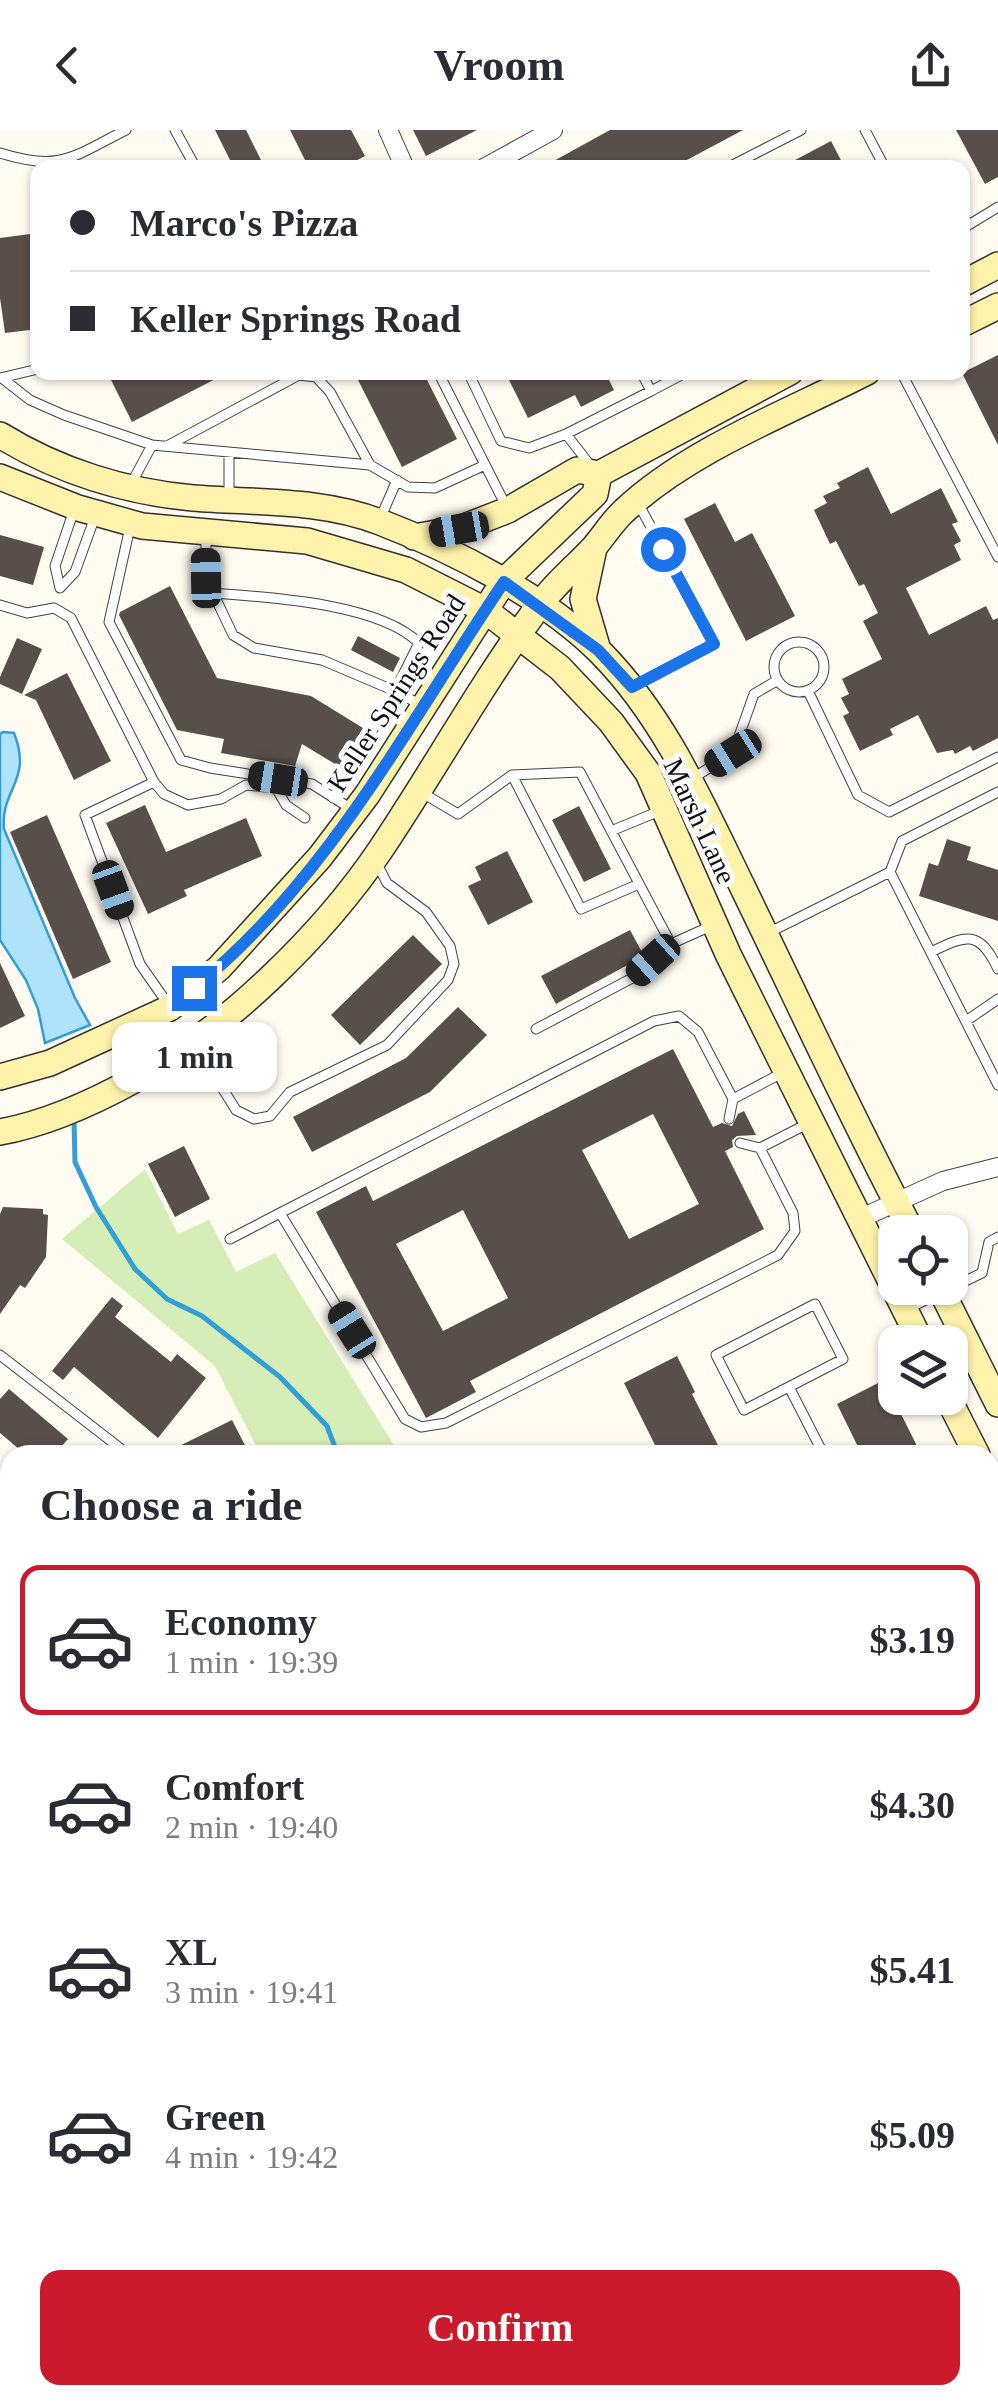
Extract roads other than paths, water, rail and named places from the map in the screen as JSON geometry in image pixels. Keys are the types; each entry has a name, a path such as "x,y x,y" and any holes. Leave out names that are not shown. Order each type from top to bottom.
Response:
{"main road":[{"path":"970,280 998,265"},
{"path":"970,320 998,306"},
{"path":"414,537 459,529 508,510 577,470 599,474 776,380"},
{"path":"705,454 707,440 714,433 772,400 784,380"},
{"path":"0,1132 105,1096 194,1044 258,988 374,859 539,605 636,500 705,454 851,380"},
{"name":"Marsh Lane","path":"0,435 49,461 130,487 194,498 298,502 379,522 504,582 598,650 650,710 689,781 903,1215"},
{"name":"Keller Springs Road","path":"0,1077 50,1063 170,1008 219,968 284,899 344,804 423,707 504,582 595,494 599,474"},
{"name":"Marsh Lane","path":"0,477 130,523 307,541 406,570 485,610 560,668 611,722 648,773 715,924 912,1325"},
{"path":"214,533 230,499"},
{"path":"594,547 584,599 598,650"},
{"path":"170,1008 194,1044"},
{"path":"948,1305 998,1404"},
{"path":"956,1415 971,1445"}],"street":[{"path":"388,130 401,160"},
{"path":"499,160 553,130"},
{"path":"859,1218 943,1181 998,1168"}],"lane":[{"path":"66,160 126,130"},
{"path":"175,130 192,160"},
{"path":"742,160 801,130"},
{"path":"865,130 881,160"},
{"path":"0,154 30,162"},
{"path":"970,224 998,206"},
{"path":"1,378 30,371"},
{"path":"1,378 30,400 64,416 152,445 370,465 408,487 435,488 485,465"},
{"path":"167,446 290,380"},
{"path":"319,380 330,392 370,465"},
{"path":"442,380 508,510"},
{"path":"472,380 501,441 529,448 566,434 672,380"},
{"path":"646,380 651,391"},
{"path":"904,380 998,557"},
{"path":"566,434 580,456 599,474"},
{"path":"130,487 152,445"},
{"path":"229,454 230,499"},
{"path":"379,522 396,480"},
{"path":"632,687 714,644 636,500"},
{"path":"60,588 55,566 86,510"},
{"path":"54,608 60,588 75,572 86,510"},
{"path":"130,523 109,622 181,760 312,784 344,804 419,643 406,630 308,600 212,593"},
{"path":"214,533 206,578 233,634 254,648 322,660 396,690 423,707"},
{"path":"0,605 27,613 54,608 71,618 154,782 164,794 188,804 221,799 246,785 276,788 286,804 305,818"},
{"path":"804,642 819,650 825,665 820,681 808,691 791,691 778,680 776,656 788,644 804,642"},
{"path":"689,781 733,753 754,694 778,680"},
{"path":"808,691 858,795 889,812 998,757"},
{"path":"419,791 458,814 512,776 580,772 671,944"},
{"path":"512,776 581,909 639,884"},
{"path":"154,782 86,816 140,964 170,1008"},
{"path":"766,934 890,872 902,842 998,792"},
{"path":"611,831 664,809"},
{"path":"194,1044 236,1110 254,1119 270,1116 290,1092 387,1045 448,980 454,964 450,946 426,912 387,883 374,859"},
{"path":"890,872 998,1085"},
{"path":"536,1028 636,976 671,944 715,924"},
{"path":"931,952 956,940 972,938 988,947 998,969"},
{"path":"966,1021 998,998"},
{"path":"230,1239 654,1021 679,1016 698,1032 733,1098 729,1119"},
{"path":"733,1098 786,1071"},
{"path":"740,1143 760,1148 811,1122"},
{"path":"280,1213 406,1419 422,1427 446,1423 778,1254 795,1231 793,1213 760,1148"},
{"path":"968,1278 982,1272 990,1242 998,1237"},
{"path":"814,1304 843,1360 789,1387 744,1410 716,1354 814,1304"},
{"path":"905,1310 914,1305"},
{"path":"0,1356 116,1445"},
{"path":"789,1387 819,1445"}],"water":[{"path":"3,732 14,733 20,763 4,815 4,829 90,1025 45,1043 38,1009 26,980 0,940"}],"waterway":[{"path":"74,1120 75,1162 96,1207 135,1269 167,1299 202,1316 280,1377 327,1426 334,1445"}]}
